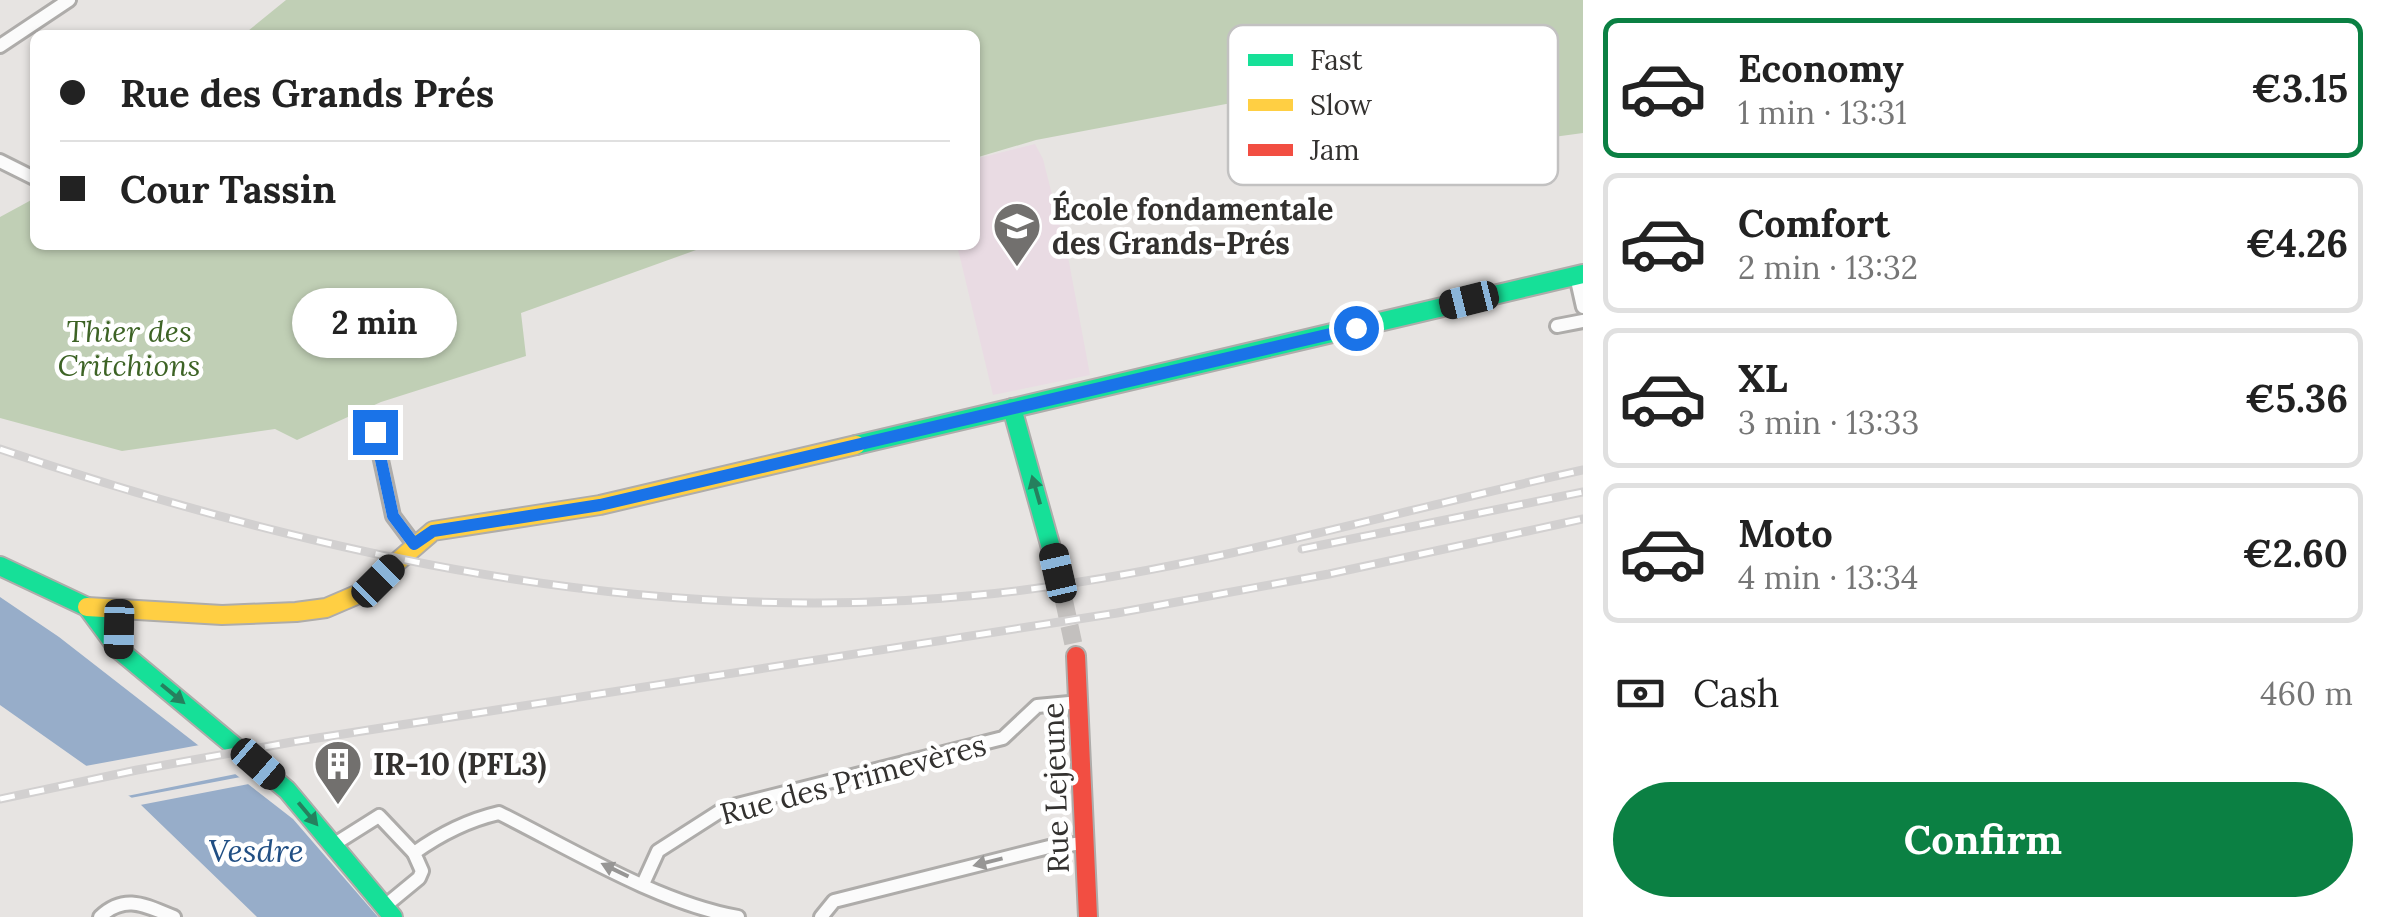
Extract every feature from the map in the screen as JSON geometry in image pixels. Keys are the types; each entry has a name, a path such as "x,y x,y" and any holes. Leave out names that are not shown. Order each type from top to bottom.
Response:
{"main road":[{"path":"0,566 87,607 226,614 319,610 347,601 378,581 414,544 433,531 600,505 1579,275"},
{"path":"1012,408 1058,573"},
{"path":"87,607 118,649 287,790 389,912"},
{"path":"118,649 119,629 131,612"},
{"name":"Rue Lejeune","path":"1076,656 1088,917"}],"street":[{"path":"0,46 69,0"},
{"path":"0,161 30,176"},
{"path":"1579,275 1583,307"},
{"path":"1557,326 1583,322"},
{"path":"375,432 393,516 414,544"},
{"name":"Rue des Primevères","path":"643,884 658,852 725,808 1003,738 1036,706 1080,702"},
{"path":"414,853 430,842 499,813 643,884 708,912 738,917"},
{"path":"334,845 379,816 414,853 422,871 420,878 389,912"},
{"path":"821,917 834,901 1049,848 1084,844"},
{"path":"100,917 122,902 136,902 174,917"}],"shaded area":[{"name":"École fondamentale des Grands-Prés","path":"1035,144 1043,159 1069,262 1090,375 993,395 958,250 980,250 980,158"}],"green space":[{"path":"286,0 1583,0 1583,133 1558,136 1558,25 1228,25 1228,104 1036,140 980,157 980,30 249,30"},
{"name":"Thier des Critchions","path":"30,201 30,250 696,250 521,313 526,356 381,402 297,440 275,429 122,451 0,418 0,217"}],"water":[{"name":"Vesdre","path":"0,597 59,637 293,819 378,917 257,917 139,803 0,705"}],"pier":[{"path":"205,744 241,773 122,797 80,767"},
{"path":"246,776 254,783 135,806 125,799"}],"tunnel":[{"path":"1058,573 1076,656"}],"railway":[{"path":"0,449 239,521 483,574 606,591 730,601 854,603 979,595 1132,573 1283,542 1583,470"},
{"path":"1302,549 1583,492"},
{"path":"0,799 292,742 1117,613 1329,574 1583,519"}],"traffic: fast":[{"path":"856,445 1583,274"},
{"path":"1012,408 1058,573"},
{"path":"0,566 87,607 118,649 287,790 393,917"}],"traffic: slow":[{"path":"87,607 222,615 326,608 361,593 433,531 600,505 856,445"}],"traffic: jam":[{"path":"1076,656 1088,917"}],"place":[{"name":"École fondamentale des Grands-Prés","path":"1017,268"},
{"name":"IR-10 (PFL3)","path":"338,806"}],"route":[{"path":"375,432 393,516 414,544 433,531 600,505 1356,328"}]}
